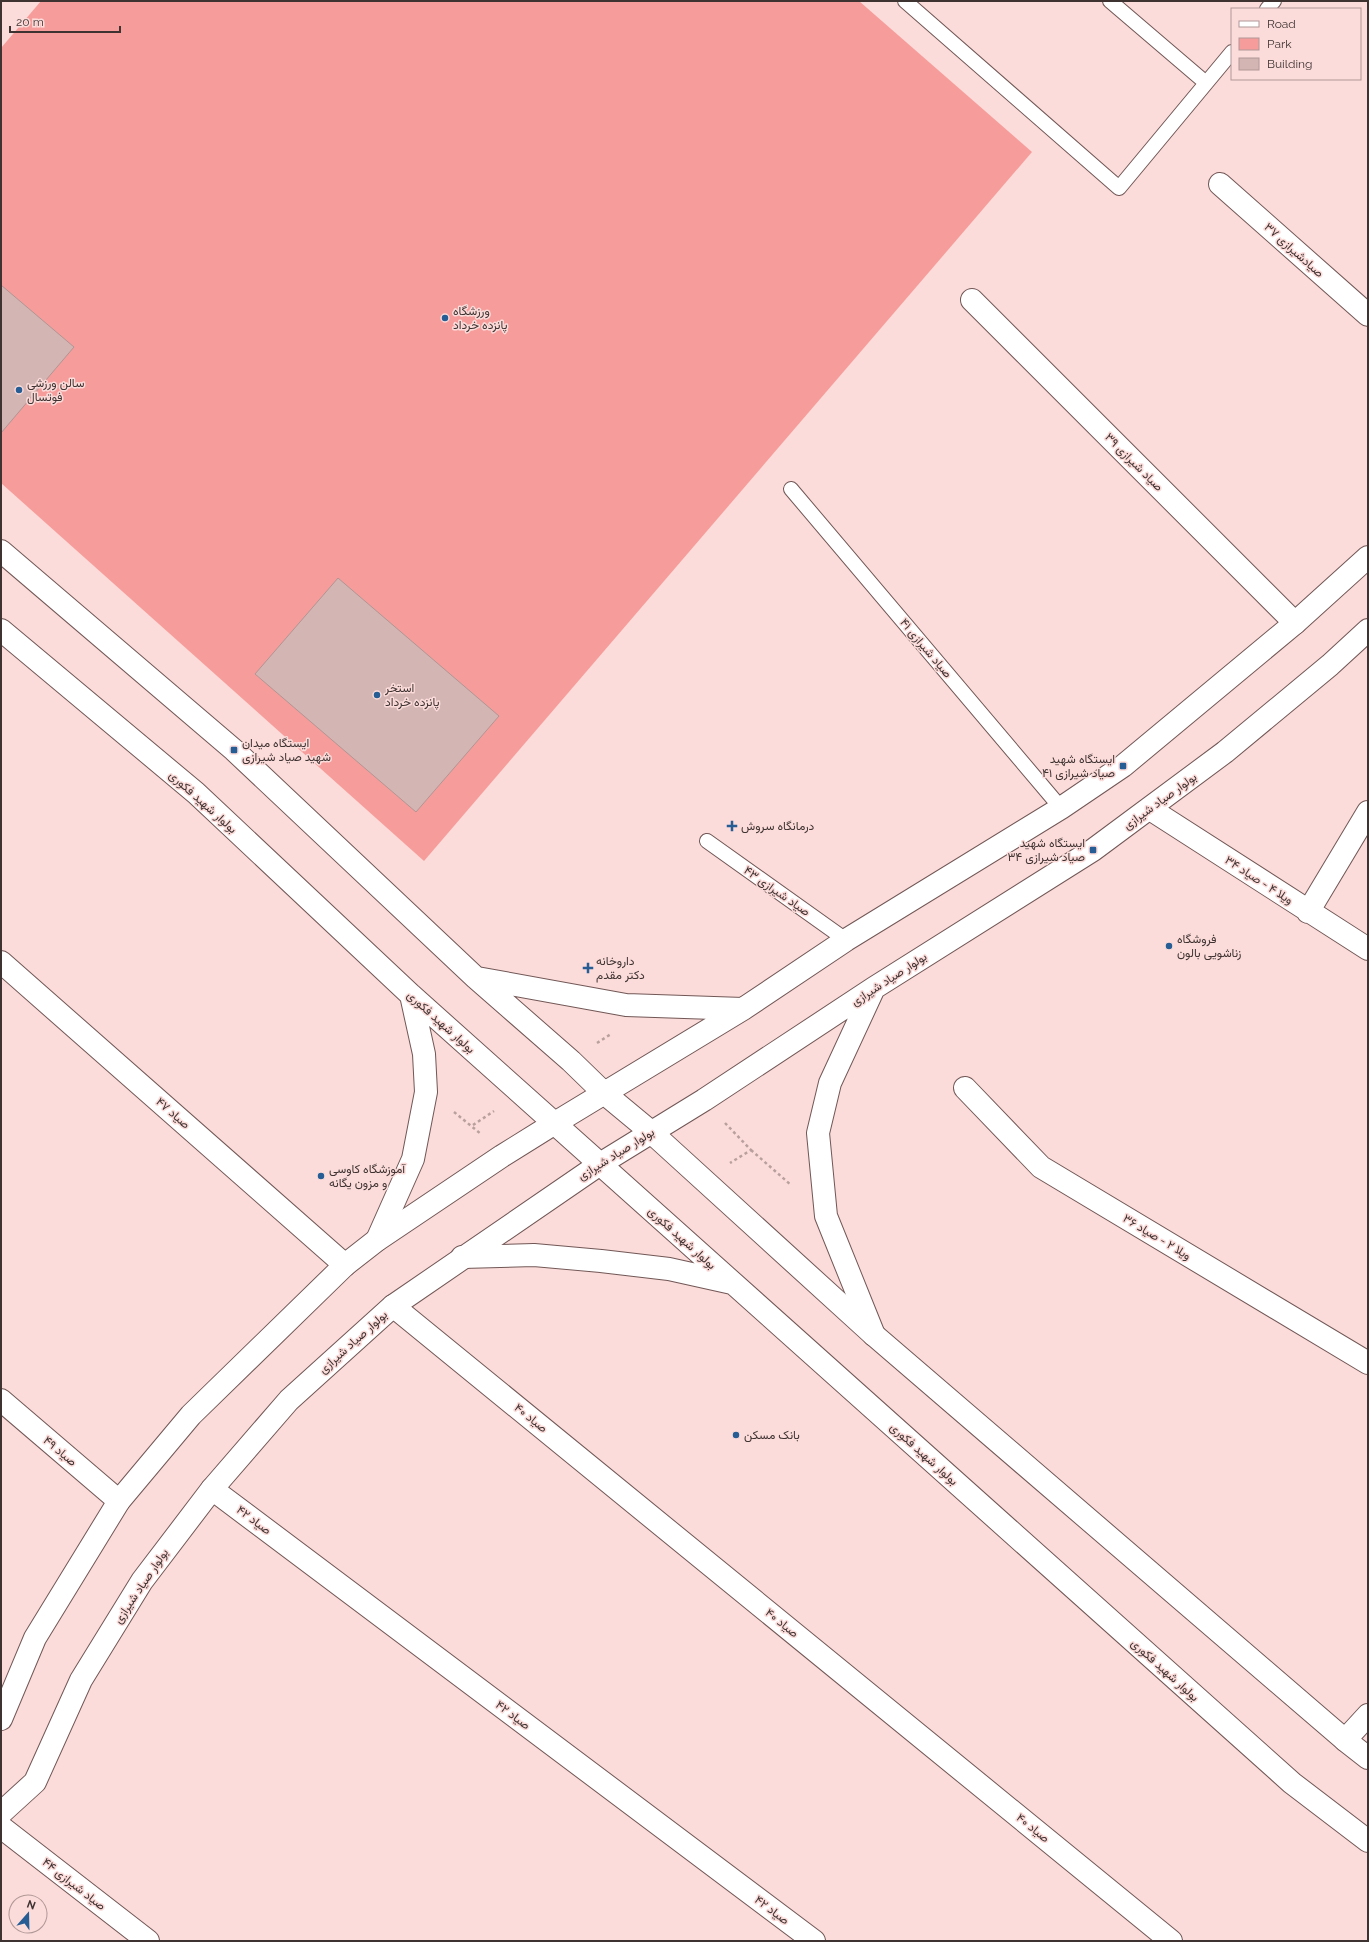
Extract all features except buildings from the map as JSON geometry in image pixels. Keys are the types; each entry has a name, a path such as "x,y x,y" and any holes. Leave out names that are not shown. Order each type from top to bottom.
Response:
{"main road":[{"name":"صیادشیرازی ۳۷","path":"1220,184 1368,315"},
{"name":"صیاد شیرازی ۳۹","path":"972,300 1295,623"},
{"path":"1,551 234,750 476,978 604,1093 651,1132 874,1335 1345,1740 1368,1758"},
{"path":"1,1719 35,1638 119,1501 191,1415 345,1265 377,1240 502,1156 743,1009 846,940 1061,808 1123,766 1295,623 1368,557"},
{"name":"بولوار شهید فکوری","path":"1,630 196,793 411,995 733,1284 1292,1783 1368,1842"},
{"name":"بولوار صیاد شیرازی","path":"1,1813 35,1782 81,1680 142,1581 212,1489 289,1400 393,1306 462,1257 600,1164 704,1100 874,988 1093,850 1150,810 1225,752 1330,665 1368,630"},
{"name":"ویلا ۴ - صیاد ۳۴","path":"1150,810 1368,950"},
{"path":"1308,912 1368,812"},
{"name":"صیاد ۴۷","path":"1,962 345,1265"},
{"path":"476,978 626,1005 743,1009"},
{"path":"874,988 830,1083 818,1133 826,1216 874,1335"},
{"path":"377,1240 413,1159 426,1092 424,1054 411,995"},
{"name":"ویلا ۲ - صیاد ۳۶","path":"965,1088 1040,1167 1368,1363"},
{"path":"462,1257 534,1255 601,1261 669,1269 733,1284"},
{"name":"صیاد ۴۰","path":"393,1306 1171,1941"},
{"name":"صیاد ۴۹","path":"1,1400 119,1501"},
{"name":"صیاد ۴۲","path":"212,1489 814,1941"},
{"path":"1345,1740 1368,1715"},
{"name":"صیاد شیرازی ۴۴","path":"1,1827 148,1941"}],"lane":[{"path":"905,1 1119,188 1231,53"},
{"path":"1110,1 1206,83"},
{"name":"صیاد شیرازی ۴۱","path":"791,488 1061,808"},
{"name":"صیاد شیرازی ۴۳","path":"707,842 846,940"}],"path":[{"path":"751,1150 826,1216"}],"green space":[{"name":"ورزشگاه پانزده خرداد","path":"41,1 859,1 1032,152 424,861 1,483 1,48"}],"place":[{"name":"ورزشگاه پانزده خرداد","path":"445,318"},
{"name":"سالن ورزشی فوتسال","path":"19,390"},
{"name":"استخر پانزده خرداد","path":"377,695"},
{"name":"ایستگاه میدان شهید صیاد شیرازی","path":"234,750"},
{"name":"ایستگاه شهید صیاد شیرازی ۴۱","path":"1123,766"},
{"name":"درمانگاه سروش","path":"732,826"},
{"name":"ایستگاه شهید صیاد شیرازی ۳۴","path":"1093,850"},
{"name":"فروشگاه زناشویی بالون","path":"1169,946"},
{"name":"داروخانه دکتر مقدم","path":"588,968"},
{"name":"آموزشگاه کاوسی و مزون یگانه","path":"321,1176"},
{"name":"بانک مسکن","path":"736,1435"}]}
